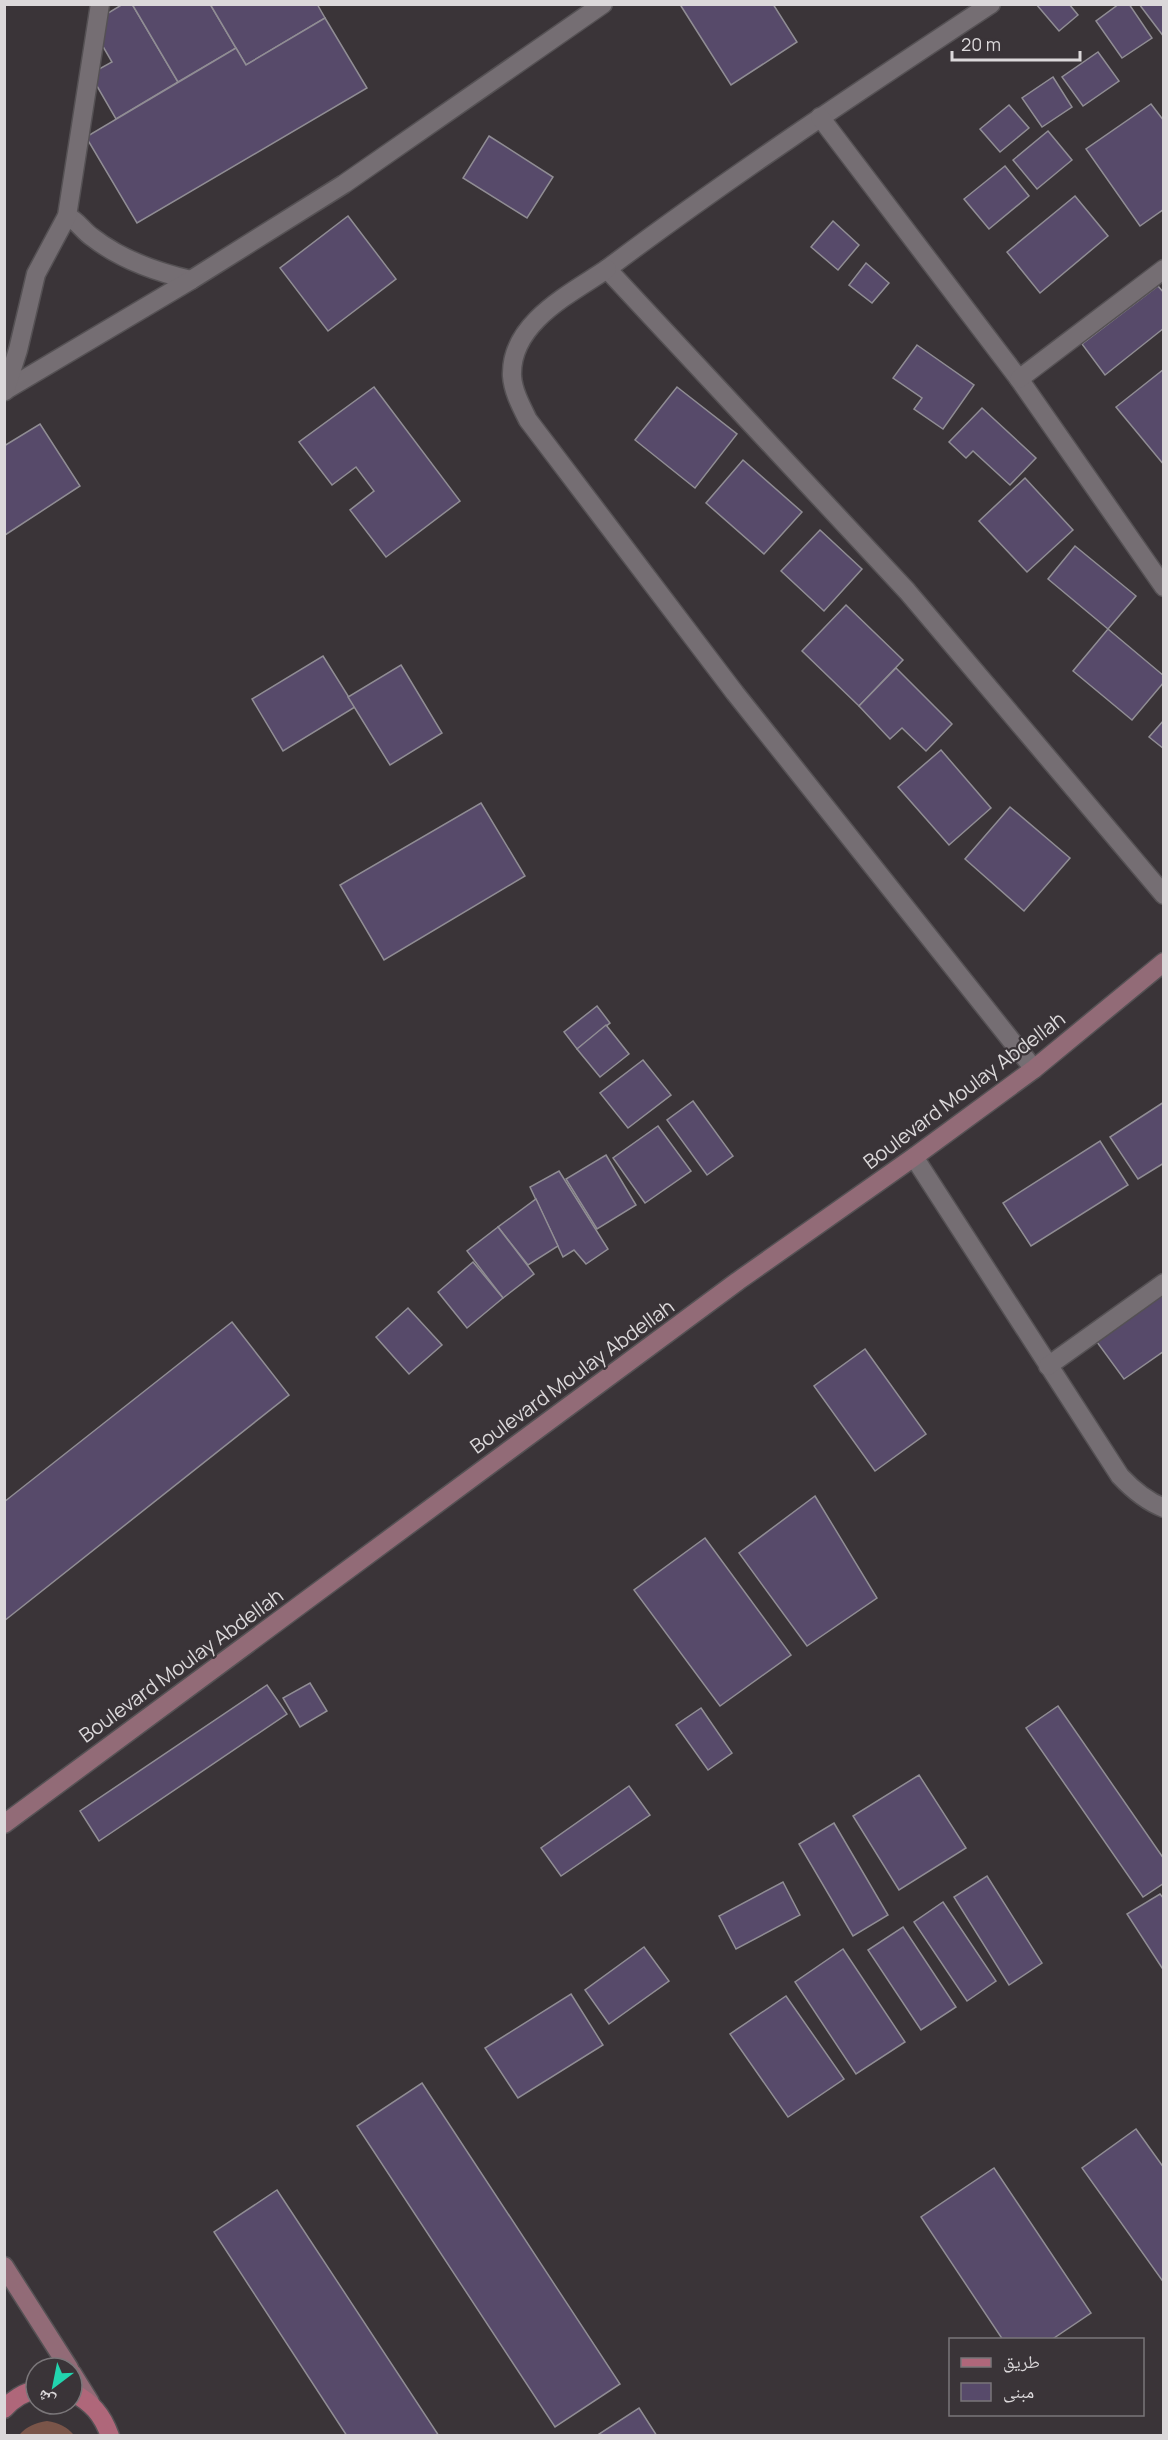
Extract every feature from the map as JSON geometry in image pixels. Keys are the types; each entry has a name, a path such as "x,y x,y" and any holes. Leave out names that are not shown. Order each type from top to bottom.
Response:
{"main road":[{"name":"Boulevard Moulay Abdellah","path":"4,1824 738,1281 1034,1069 1164,962"},
{"path":"4,2266 61,2356"},
{"path":"84,2392 107,2427 117,2436"},
{"path":"4,2409 24,2394"},
{"path":"84,2399 90,2402"}],"street":[{"path":"5,391 18,350 36,274 67,216 94,35 102,4"},
{"path":"5,391 191,280 344,184 603,4"},
{"path":"991,4 820,117 556,304 528,328 519,340 513,355 512,377 528,420 735,693 1034,1069"},
{"path":"820,117 1019,379 1164,587"},
{"path":"67,216 91,237 141,264 165,274 191,280"},
{"path":"607,269 907,591 1164,895"},
{"path":"1019,379 1164,269"},
{"path":"914,1157 1120,1476 1134,1491 1151,1503 1164,1508"},
{"path":"1048,1366 1164,1283"}],"shaded area":[{"path":"47,2421 62,2425 74,2435 19,2435 32,2425"}],"building":[{"path":"123,4 132,4 178,82 116,119 90,74 112,62 90,24"},
{"path":"132,4 210,4 236,48 178,82"},
{"path":"210,4 317,4 325,18 246,65"},
{"path":"683,4 773,4 797,42 731,85 681,6"},
{"path":"1036,4 1069,4 1078,15 1059,31"},
{"path":"1119,4 1129,4 1152,38 1122,58 1096,21"},
{"path":"1139,4 1164,4 1164,37"},
{"path":"325,18 367,88 137,223 86,137 236,48 246,65"},
{"path":"1098,52 1119,81 1083,106 1062,77"},
{"path":"1053,77 1072,107 1042,127 1022,98"},
{"path":"1151,104 1164,121 1164,209 1140,226 1086,149"},
{"path":"1009,105 1029,128 1000,152 980,129"},
{"path":"1048,131 1072,160 1037,189 1013,160"},
{"path":"489,136 553,177 527,218 463,178"},
{"path":"1005,166 1029,196 989,229 964,199"},
{"path":"1075,196 1108,236 1040,293 1007,252"},
{"path":"348,216 396,279 328,331 280,268"},
{"path":"833,221 859,245 838,270 811,247"},
{"path":"866,263 889,283 872,303 849,285"},
{"path":"1158,286 1164,293 1164,328 1105,375 1082,344"},
{"path":"917,345 974,385 943,429 914,409 922,398 893,378"},
{"path":"1164,369 1164,465 1116,407"},
{"path":"374,387 460,501 386,557 350,510 374,491 356,467 332,485 299,442"},
{"path":"677,387 737,434 695,488 635,440"},
{"path":"982,408 1036,458 1010,485 973,451 966,458 949,442"},
{"path":"40,424 80,486 5,535 4,446"},
{"path":"743,460 802,512 764,554 706,503"},
{"path":"1025,478 1073,530 1027,572 979,521"},
{"path":"820,530 862,569 824,611 781,571"},
{"path":"1075,546 1136,596 1108,629 1048,579"},
{"path":"846,605 903,660 859,706 802,651"},
{"path":"1108,629 1164,676 1164,682 1132,720 1073,671"},
{"path":"323,656 355,707 283,751 252,699"},
{"path":"401,665 442,733 390,765 348,697"},
{"path":"896,668 952,724 926,751 902,728 890,739 859,706"},
{"path":"1164,720 1164,749 1149,737"},
{"path":"941,750 991,808 949,845 898,787"},
{"path":"481,803 525,876 384,960 340,885"},
{"path":"1010,807 1070,858 1024,911 965,859"},
{"path":"597,1006 610,1023 577,1049 564,1032"},
{"path":"606,1025 629,1054 600,1077 577,1049"},
{"path":"643,1060 671,1095 628,1128 600,1093"},
{"path":"693,1101 733,1156 707,1175 667,1120"},
{"path":"1164,1102 1164,1163 1138,1179 1110,1137"},
{"path":"658,1126 691,1171 645,1203 613,1158"},
{"path":"1100,1141 1128,1185 1031,1246 1003,1203"},
{"path":"606,1155 636,1205 597,1229 566,1179"},
{"path":"559,1171 608,1249 586,1264 574,1250 563,1257 530,1187"},
{"path":"536,1199 558,1246 528,1265 498,1227"},
{"path":"498,1227 534,1274 503,1298 467,1251"},
{"path":"473,1262 503,1298 467,1328 438,1292"},
{"path":"1159,1292 1164,1299 1164,1351 1124,1379 1094,1338"},
{"path":"408,1308 442,1345 409,1374 376,1337"},
{"path":"232,1322 289,1395 4,1621 4,1502"},
{"path":"865,1349 926,1434 875,1471 814,1386"},
{"path":"815,1496 877,1598 807,1646 739,1553"},
{"path":"705,1538 791,1655 720,1706 634,1590"},
{"path":"310,1683 327,1711 300,1727 283,1698"},
{"path":"267,1685 287,1714 99,1841 80,1811"},
{"path":"1058,1706 1164,1859 1164,1883 1143,1897 1026,1728"},
{"path":"701,1708 732,1753 708,1770 676,1725"},
{"path":"919,1775 966,1848 899,1890 853,1816"},
{"path":"629,1786 650,1815 561,1876 541,1848"},
{"path":"834,1823 888,1915 853,1936 799,1844"},
{"path":"987,1876 1042,1963 1009,1985 954,1897"},
{"path":"783,1882 800,1915 736,1949 719,1916"},
{"path":"1160,1894 1164,1899 1164,1971 1127,1914"},
{"path":"943,1902 996,1981 967,2001 914,1922"},
{"path":"903,1927 956,2007 921,2030 868,1950"},
{"path":"644,1947 669,1981 609,2024 585,1990"},
{"path":"843,1949 905,2042 856,2074 795,1982"},
{"path":"571,1994 603,2045 518,2098 485,2048"},
{"path":"786,1996 844,2079 788,2117 730,2034"},
{"path":"422,2083 620,2384 555,2427 357,2126"},
{"path":"1136,2129 1164,2168 1164,2283 1082,2168"},
{"path":"994,2168 1091,2313 1054,2338 1002,2338 921,2217"},
{"path":"277,2190 439,2436 347,2436 214,2232"},
{"path":"639,2408 657,2436 596,2436"}]}
